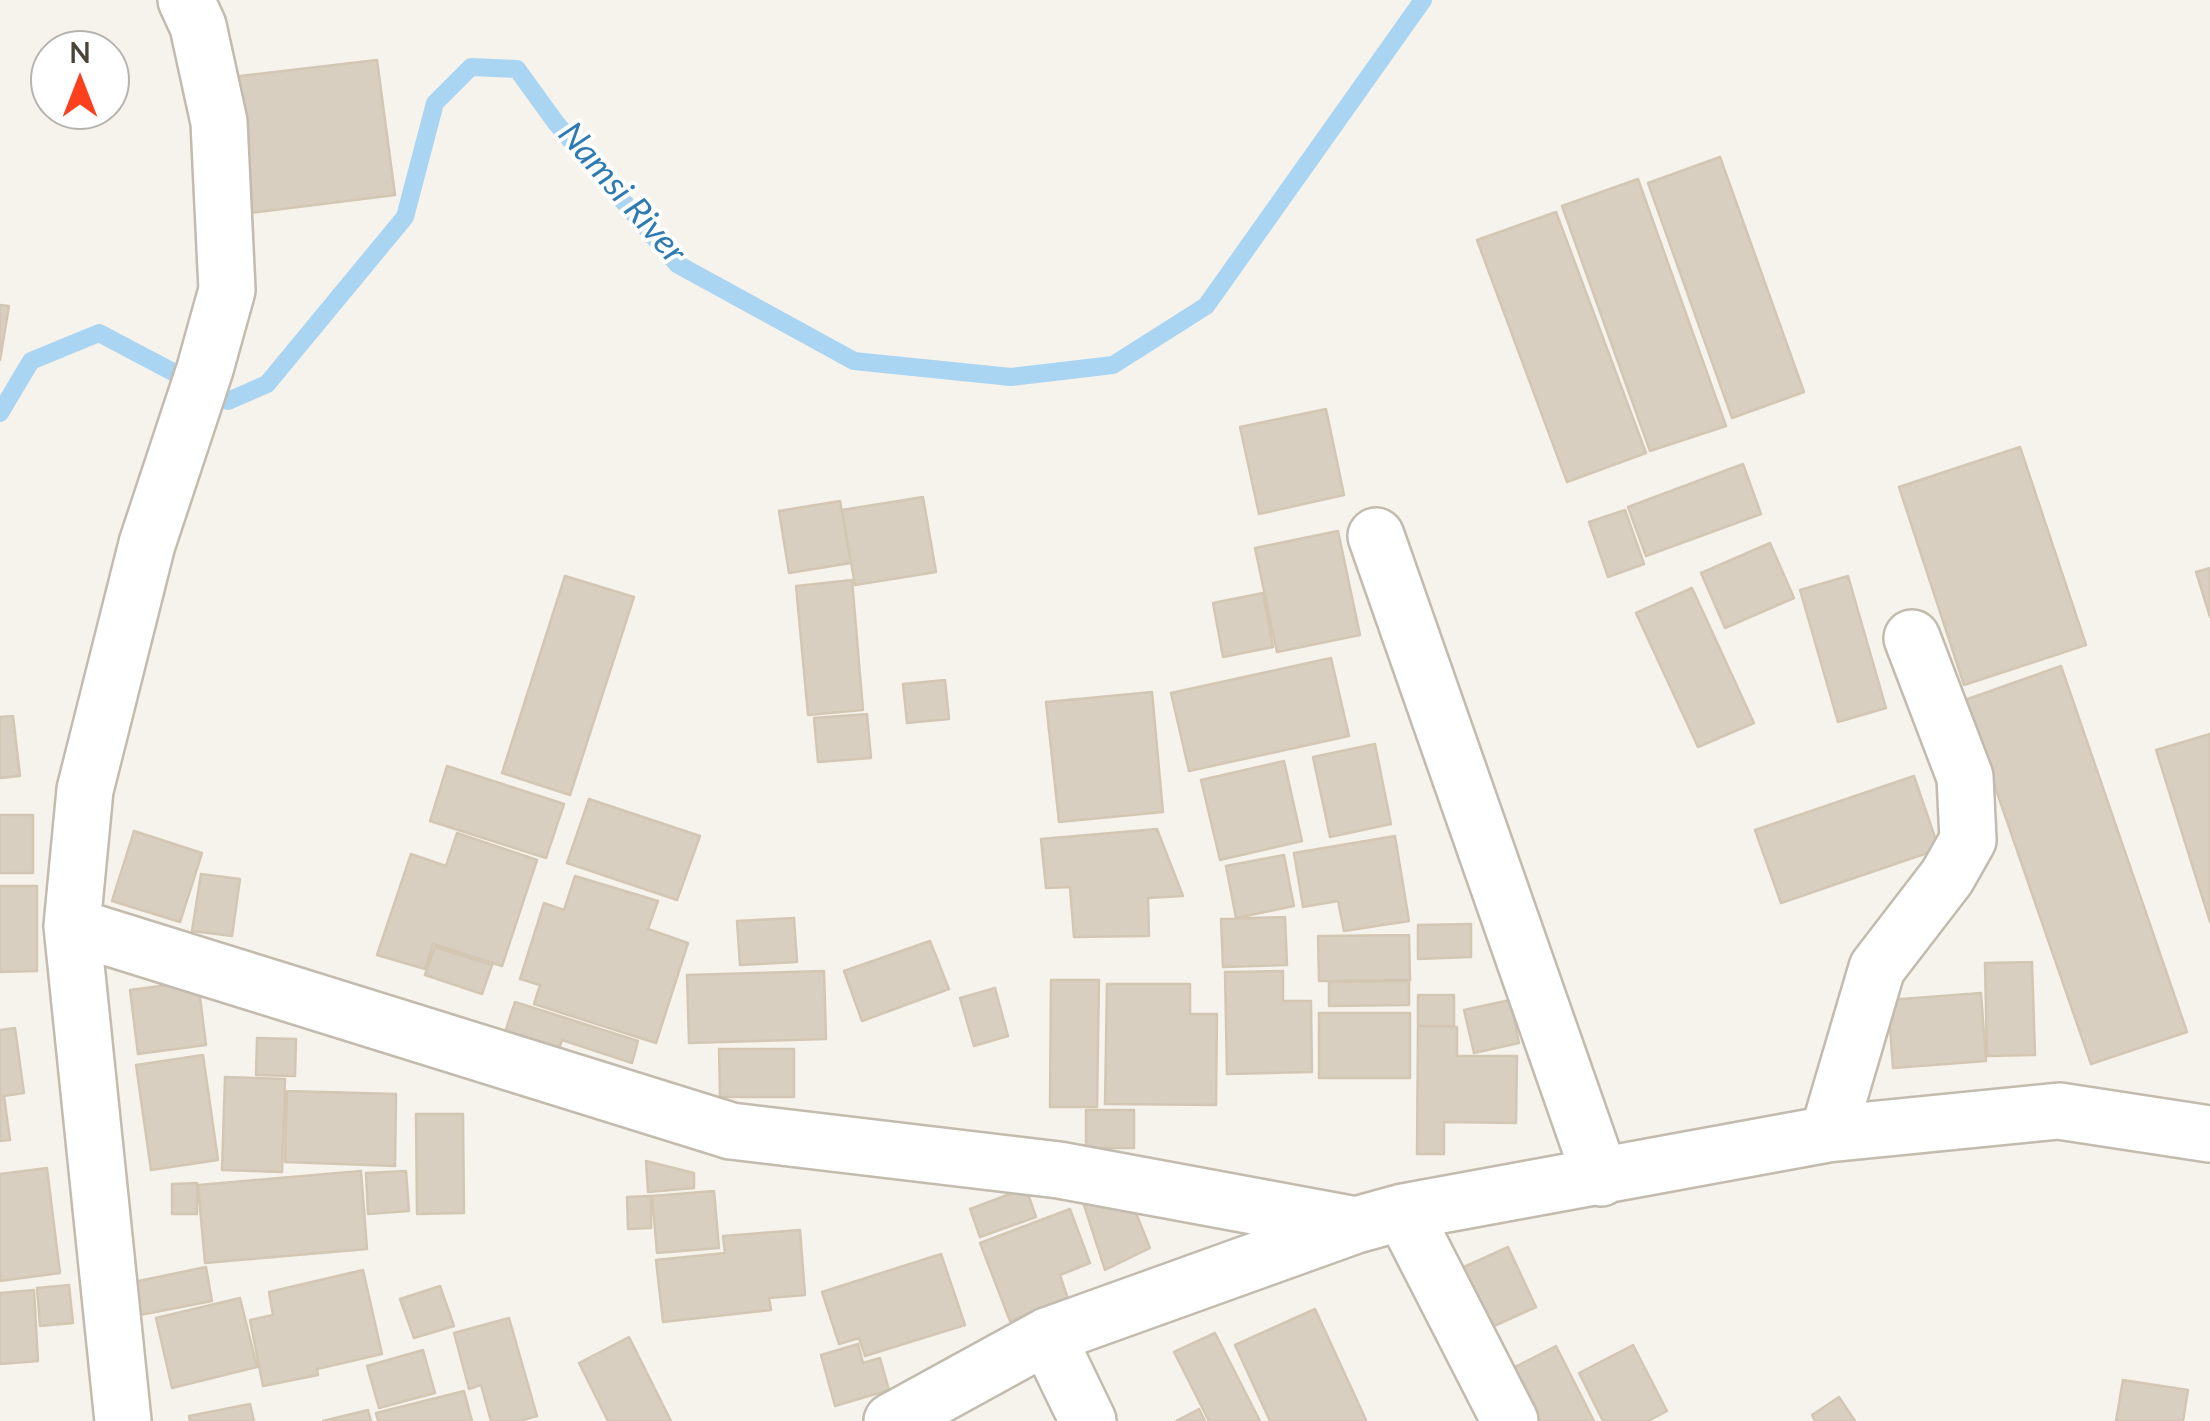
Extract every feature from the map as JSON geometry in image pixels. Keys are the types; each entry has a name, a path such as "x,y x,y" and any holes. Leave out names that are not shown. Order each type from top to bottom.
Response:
{"street":[{"path":"123,1421 72,926 86,790 147,544 205,370 227,290 219,122 198,26 186,0"},
{"path":"1376,536 1601,1178"},
{"path":"1828,1134 1877,968 1947,877 1968,840 1965,777 1912,638"},
{"path":"72,926 731,1131 1059,1170 1379,1219 1510,1421"},
{"path":"892,1421 1047,1336 1379,1219 1828,1134 2059,1112 2210,1134"},
{"path":"1047,1336 1088,1421"}],"building":[{"path":"377,60 395,195 250,213 232,77"},
{"path":"1720,157 1804,392 1732,418 1648,183"},
{"path":"1638,179 1726,426 1650,451 1562,206"},
{"path":"1556,212 1646,453 1567,482 1477,240"},
{"path":"0,305 9,306 0,360"},
{"path":"1326,409 1344,495 1259,514 1240,427"},
{"path":"2020,447 2086,645 1964,685 1899,487"},
{"path":"1743,464 1761,514 1646,556 1628,507"},
{"path":"923,497 936,572 855,585 842,510"},
{"path":"840,501 851,563 789,573 779,511"},
{"path":"1625,510 1644,564 1608,577 1589,522"},
{"path":"1338,531 1360,635 1277,652 1255,548"},
{"path":"1770,543 1794,598 1725,628 1701,573"},
{"path":"2210,568 2210,617 2196,572"},
{"path":"565,576 634,597 570,795 502,773"},
{"path":"1848,576 1886,708 1838,722 1800,590"},
{"path":"852,580 863,710 808,715 796,586"},
{"path":"1692,588 1754,723 1698,747 1636,613"},
{"path":"1263,593 1273,647 1223,657 1213,603"},
{"path":"1331,658 1349,736 1189,771 1171,693"},
{"path":"2061,666 2187,1032 2091,1064 1965,700"},
{"path":"945,680 949,719 907,723 903,684"},
{"path":"1152,692 1163,812 1059,822 1046,702"},
{"path":"867,714 871,758 818,762 814,718"},
{"path":"13,716 20,776 0,778 0,717"},
{"path":"2210,734 2210,922 2156,750"},
{"path":"1375,744 1391,824 1330,837 1313,757"},
{"path":"1284,761 1302,841 1220,860 1201,780"},
{"path":"447,766 564,804 546,858 430,821"},
{"path":"1914,776 1939,849 1781,903 1755,830"},
{"path":"589,799 700,836 677,900 567,863"},
{"path":"0,815 33,815 33,873 0,873"},
{"path":"1157,829 1183,896 1148,898 1149,936 1074,937 1070,887 1046,888 1041,839"},
{"path":"134,831 202,853 180,922 112,901"},
{"path":"457,833 537,860 502,966 433,944 425,969 377,955 411,854 446,866"},
{"path":"1395,836 1409,921 1344,931 1338,901 1303,907 1294,853"},
{"path":"1284,855 1294,906 1236,918 1226,866"},
{"path":"201,874 240,879 232,936 192,931"},
{"path":"575,876 658,901 648,929 688,943 656,1043 534,1004 540,985 520,979 544,903 564,910"},
{"path":"0,886 37,886 37,971 0,972"},
{"path":"1285,917 1287,965 1223,967 1221,919"},
{"path":"794,918 797,962 740,965 737,921"},
{"path":"1471,924 1471,957 1418,959 1418,925"},
{"path":"1409,935 1410,980 1319,981 1318,936"},
{"path":"930,941 949,989 862,1021 844,971"},
{"path":"435,947 492,965 482,994 425,975"},
{"path":"2032,962 2035,1055 1987,1056 1985,963"},
{"path":"824,971 826,1039 689,1043 687,975"},
{"path":"1283,971 1283,1001 1311,1001 1312,1072 1227,1074 1225,972"},
{"path":"1051,980 1099,980 1097,1107 1050,1107"},
{"path":"198,981 206,1045 138,1054 130,990"},
{"path":"1409,981 1409,1005 1329,1006 1329,982"},
{"path":"1107,984 1190,984 1190,1014 1217,1014 1216,1105 1105,1104"},
{"path":"995,988 1008,1036 974,1046 960,998"},
{"path":"1981,993 1986,1061 1893,1068 1888,1000"},
{"path":"1418,995 1454,995 1454,1026 1418,1026"},
{"path":"1510,1000 1519,1043 1474,1053 1464,1010"},
{"path":"515,1002 638,1041 632,1063 562,1040 551,1074 497,1057"},
{"path":"1319,1013 1410,1013 1410,1078 1319,1078"},
{"path":"1418,1026 1457,1027 1457,1056 1517,1056 1516,1123 1444,1122 1444,1154 1417,1154"},
{"path":"15,1028 24,1093 4,1096 10,1140 0,1141 0,1030"},
{"path":"257,1038 296,1039 295,1076 256,1075"},
{"path":"719,1049 794,1049 794,1097 720,1097"},
{"path":"203,1055 218,1160 151,1170 136,1065"},
{"path":"225,1077 285,1079 282,1172 222,1170"},
{"path":"287,1091 396,1094 395,1166 285,1162"},
{"path":"1086,1110 1134,1110 1134,1148 1086,1148"},
{"path":"416,1114 463,1114 464,1213 417,1214"},
{"path":"646,1161 694,1173 694,1188 648,1192"},
{"path":"47,1168 60,1273 0,1281 0,1174"},
{"path":"361,1171 367,1249 205,1263 198,1185"},
{"path":"406,1171 409,1211 368,1214 366,1173"},
{"path":"197,1183 197,1214 172,1214 172,1184"},
{"path":"1026,1188 1036,1217 980,1237 970,1209"},
{"path":"714,1191 719,1248 657,1253 652,1196"},
{"path":"651,1196 651,1228 628,1229 627,1197"},
{"path":"1083,1202 1132,1203 1150,1248 1105,1270"},
{"path":"1070,1209 1090,1263 1060,1275 1068,1299 1010,1321 980,1243"},
{"path":"800,1230 805,1295 769,1298 771,1310 663,1322 656,1260 725,1253 723,1236"},
{"path":"1508,1247 1536,1307 1481,1332 1453,1272"},
{"path":"941,1254 965,1325 865,1356 859,1338 839,1344 822,1292"},
{"path":"206,1267 212,1301 135,1316 129,1283"},
{"path":"363,1270 382,1354 317,1369 318,1375 263,1386 250,1320 273,1315 269,1292"},
{"path":"69,1285 73,1323 40,1326 37,1288"},
{"path":"440,1286 454,1326 414,1338 400,1299"},
{"path":"34,1290 38,1361 0,1364 0,1293"},
{"path":"240,1298 257,1367 172,1388 156,1318"},
{"path":"1315,1309 1365,1421 1270,1421 1235,1345"},
{"path":"509,1318 537,1416 520,1421 491,1421 481,1385 469,1389 454,1333"},
{"path":"1215,1333 1260,1421 1209,1421 1174,1352"},
{"path":"629,1337 671,1421 608,1421 579,1363"},
{"path":"858,1344 863,1363 880,1358 889,1390 835,1406 821,1355"},
{"path":"1633,1345 1667,1411 1648,1421 1603,1421 1579,1373"},
{"path":"1556,1346 1594,1421 1530,1421 1505,1372"},
{"path":"423,1350 435,1393 379,1408 367,1366"},
{"path":"2123,1380 2188,1390 2183,1421 2116,1421"},
{"path":"464,1391 472,1421 378,1421 376,1413"},
{"path":"1839,1397 1855,1421 1815,1421 1812,1415"},
{"path":"250,1404 254,1421 190,1421 189,1416"},
{"path":"1199,1409 1205,1421 1176,1421"},
{"path":"368,1410 371,1421 323,1421"}],"waterway":[{"name":"Namsi River","path":"0,413 31,361 99,333 228,401 267,384 405,217 435,103 471,67 517,69 556,123 677,264 854,361 1011,377 1113,365 1206,306 1423,0"}]}
